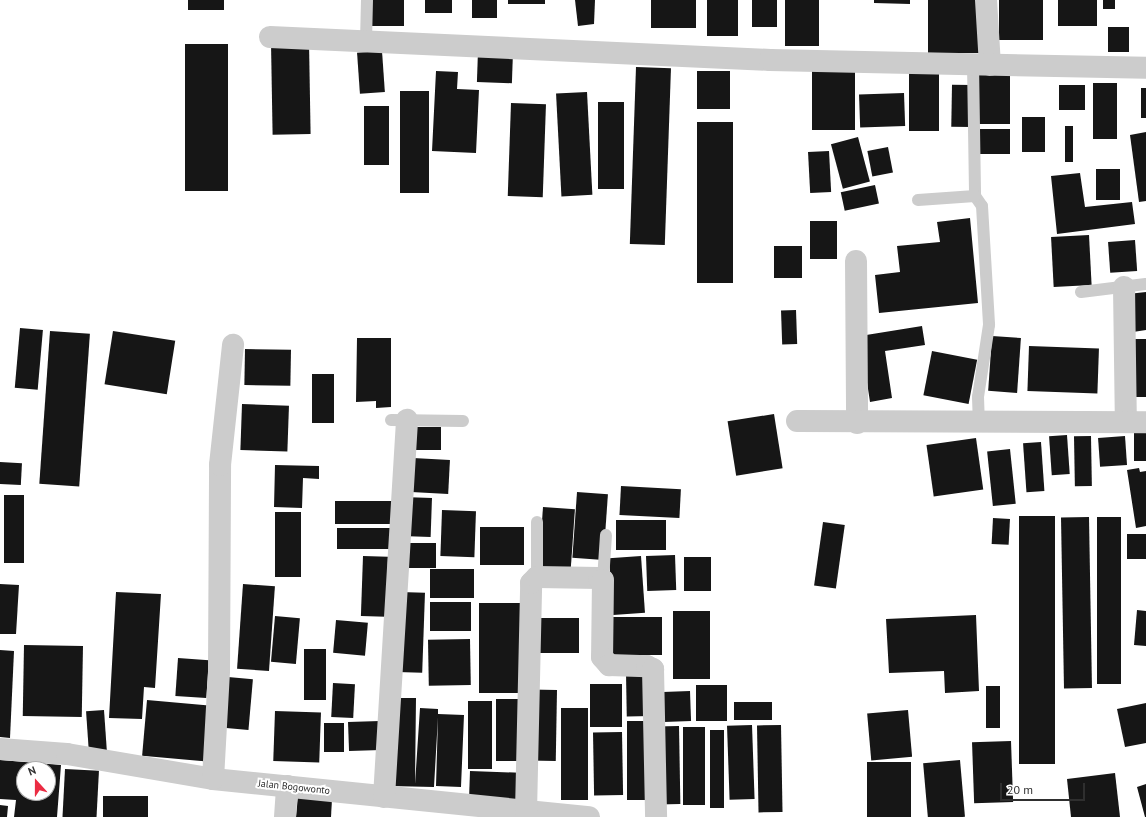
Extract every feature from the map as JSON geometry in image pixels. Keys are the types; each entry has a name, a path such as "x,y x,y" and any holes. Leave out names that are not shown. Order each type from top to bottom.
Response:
{"street":[{"path":"981,65 986,0"},
{"path":"270,37 762,59 1146,68"},
{"path":"856,261 857,423"},
{"path":"797,421 857,423 1136,422 1124,287"},
{"path":"213,780 219,671 220,465 233,346"},
{"path":"384,797 399,420"},
{"path":"526,812 531,583 536,577 603,580 602,657 609,665 647,666 653,669 656,817"},
{"name":"Jalan Bogowonto","path":"0,749 67,754 213,780 287,786 384,797 456,812 526,812 589,817"},
{"path":"285,817 287,786"}],"lane":[{"path":"366,41 367,0"},
{"path":"979,422 978,397 989,325 982,206 975,196 981,65"},
{"path":"918,200 975,196"},
{"path":"1081,292 1146,284"},
{"path":"399,420 463,420"},
{"path":"536,577 537,522"},
{"path":"603,580 606,536"}],"building":[{"path":"188,0 224,0 224,10 188,10"},
{"path":"372,0 404,0 404,26 372,26"},
{"path":"425,0 452,0 452,13 425,13"},
{"path":"472,0 497,0 497,18 472,18"},
{"path":"508,0 545,0 545,4 508,4"},
{"path":"575,0 595,0 594,24 578,26"},
{"path":"651,0 696,0 696,28 651,28"},
{"path":"707,0 738,0 738,36 707,36"},
{"path":"752,0 777,0 777,27 752,27"},
{"path":"785,0 819,0 819,46 785,46"},
{"path":"874,0 910,0 910,4 874,3"},
{"path":"928,0 980,0 980,53 928,53"},
{"path":"999,0 1043,0 1043,40 999,40"},
{"path":"1058,0 1097,0 1097,26 1058,26"},
{"path":"1103,0 1115,0 1115,9 1103,9"},
{"path":"1108,27 1129,27 1129,52 1108,52"},
{"path":"309,42 311,134 273,135 271,43"},
{"path":"185,44 228,44 228,191 185,191"},
{"path":"382,51 385,92 360,94 357,53"},
{"path":"478,51 513,52 512,83 477,82"},
{"path":"812,65 855,65 855,130 812,130"},
{"path":"636,67 671,68 665,245 630,244"},
{"path":"436,71 458,72 457,89 479,90 476,153 432,151"},
{"path":"697,71 730,71 730,109 697,109"},
{"path":"909,71 939,71 939,131 909,131"},
{"path":"977,72 1010,72 1010,124 977,124"},
{"path":"1093,83 1117,83 1117,139 1093,139"},
{"path":"952,85 972,85 971,127 951,127"},
{"path":"1059,85 1085,85 1085,110 1059,110"},
{"path":"1141,88 1146,88 1146,118 1141,118"},
{"path":"400,91 429,91 429,193 400,193"},
{"path":"587,92 592,195 561,196 556,94"},
{"path":"904,93 905,126 860,128 859,95"},
{"path":"598,102 624,102 624,189 598,189"},
{"path":"511,103 546,104 543,197 508,196"},
{"path":"364,106 389,106 389,165 364,165"},
{"path":"1022,117 1045,117 1045,152 1022,152"},
{"path":"697,122 733,122 733,283 697,283"},
{"path":"1065,126 1073,126 1073,162 1065,162"},
{"path":"979,129 1010,129 1010,154 979,154"},
{"path":"1146,132 1146,201 1139,202 1130,135"},
{"path":"858,137 870,181 843,189 831,144"},
{"path":"888,147 893,173 872,177 867,151"},
{"path":"829,151 831,192 810,193 808,152"},
{"path":"1096,169 1120,169 1120,200 1096,200"},
{"path":"1080,173 1085,207 1132,202 1135,224 1057,234 1051,176"},
{"path":"875,185 879,204 845,211 841,192"},
{"path":"970,218 978,303 879,313 875,275 900,272 897,246 940,242 937,222"},
{"path":"810,221 837,221 837,259 810,259"},
{"path":"1089,235 1092,285 1054,287 1051,237"},
{"path":"1135,240 1137,271 1110,273 1108,242"},
{"path":"774,246 802,246 802,278 774,278"},
{"path":"1146,292 1146,330 1133,332 1128,294"},
{"path":"796,310 797,344 782,345 781,311"},
{"path":"922,326 925,345 885,351 892,398 870,402 860,336"},
{"path":"20,328 43,330 38,390 15,388"},
{"path":"50,331 90,334 79,486 39,484"},
{"path":"113,331 175,341 167,394 105,384"},
{"path":"992,336 1021,338 1017,393 988,391"},
{"path":"357,338 391,338 391,407 376,408 376,401 356,402"},
{"path":"1130,339 1146,339 1146,397 1130,397"},
{"path":"1029,346 1099,348 1097,393 1027,391"},
{"path":"245,349 291,350 290,386 244,385"},
{"path":"932,351 977,360 969,404 923,395"},
{"path":"312,374 334,374 334,423 312,423"},
{"path":"242,404 289,406 287,452 240,450"},
{"path":"774,414 783,468 736,476 728,421"},
{"path":"413,427 441,427 441,450 413,450"},
{"path":"1134,427 1146,427 1146,461 1134,461"},
{"path":"1067,435 1070,474 1052,475 1049,436"},
{"path":"1074,436 1091,436 1092,486 1075,486"},
{"path":"1125,436 1127,465 1100,467 1098,438"},
{"path":"976,438 983,489 934,496 926,445"},
{"path":"1041,442 1044,491 1026,492 1023,443"},
{"path":"1010,449 1016,504 993,506 987,451"},
{"path":"413,458 450,460 448,494 411,492"},
{"path":"0,462 22,463 21,485 0,484"},
{"path":"275,465 319,466 319,479 303,478 302,508 274,507"},
{"path":"1139,468 1140,472 1146,471 1146,526 1136,528 1127,470"},
{"path":"621,486 681,489 679,518 619,515"},
{"path":"577,492 608,494 603,560 572,558"},
{"path":"4,495 24,495 24,563 4,563"},
{"path":"403,497 432,498 431,537 402,536"},
{"path":"335,501 394,501 394,524 335,524"},
{"path":"543,507 575,509 570,573 539,571"},
{"path":"442,510 476,511 474,557 440,556"},
{"path":"275,512 301,512 301,577 275,577"},
{"path":"1019,516 1055,516 1055,764 1019,764"},
{"path":"1061,517 1089,517 1092,688 1064,688"},
{"path":"1097,517 1121,517 1121,684 1097,684"},
{"path":"993,518 1010,519 1009,545 992,544"},
{"path":"616,520 666,520 666,550 616,550"},
{"path":"823,522 845,525 836,588 814,585"},
{"path":"480,527 524,527 524,565 480,565"},
{"path":"337,528 392,528 392,549 337,549"},
{"path":"1127,534 1146,534 1146,559 1127,559"},
{"path":"401,543 436,543 436,568 401,568"},
{"path":"675,555 676,590 647,591 646,556"},
{"path":"363,556 388,557 386,617 361,616"},
{"path":"641,556 645,613 613,615 609,558"},
{"path":"684,557 711,557 711,591 684,591"},
{"path":"430,569 474,569 474,598 430,598"},
{"path":"0,584 19,585 16,634 0,634"},
{"path":"243,584 275,586 269,671 237,669"},
{"path":"116,592 161,594 155,688 144,687 142,719 109,718"},
{"path":"400,592 425,593 422,673 397,672"},
{"path":"430,602 471,602 471,631 430,631"},
{"path":"479,603 522,603 522,693 479,693"},
{"path":"1137,610 1146,611 1146,646 1134,645"},
{"path":"673,611 710,611 710,679 673,679"},
{"path":"976,615 979,691 945,693 944,671 889,673 886,619"},
{"path":"275,616 300,618 296,664 271,662"},
{"path":"613,617 662,617 662,655 613,655"},
{"path":"533,618 579,618 579,653 533,653"},
{"path":"336,620 368,623 365,656 333,653"},
{"path":"470,639 471,685 429,686 428,640"},
{"path":"24,645 83,646 82,717 23,716"},
{"path":"304,649 326,649 326,700 304,700"},
{"path":"0,650 14,651 10,738 0,737"},
{"path":"178,658 209,660 206,698 175,696"},
{"path":"626,672 650,672 651,716 627,716"},
{"path":"228,677 253,679 248,730 224,728"},
{"path":"333,683 355,684 353,718 331,717"},
{"path":"590,684 622,684 622,727 590,727"},
{"path":"696,685 727,685 727,721 696,721"},
{"path":"986,686 1000,686 1000,728 986,728"},
{"path":"530,690 557,690 556,761 529,761"},
{"path":"690,691 691,721 657,722 656,692"},
{"path":"392,698 416,698 415,784 420,708 438,709 438,714 464,715 461,787 436,786 438,717 434,787 390,786"},
{"path":"496,699 526,699 526,761 496,761"},
{"path":"147,700 209,705 204,761 142,756"},
{"path":"468,701 492,701 492,769 468,769"},
{"path":"734,702 772,702 772,720 734,720"},
{"path":"1146,703 1146,743 1125,747 1117,709"},
{"path":"561,708 588,708 588,800 561,800"},
{"path":"104,710 107,751 89,752 86,711"},
{"path":"908,710 912,757 871,760 867,714"},
{"path":"275,711 321,713 319,763 273,761"},
{"path":"380,721 381,750 349,751 348,722"},
{"path":"627,721 653,721 653,800 627,800"},
{"path":"324,723 344,723 344,752 324,752"},
{"path":"752,725 755,799 730,800 727,726"},
{"path":"757,725 781,725 783,812 759,812"},
{"path":"656,726 679,726 680,804 657,804"},
{"path":"683,727 705,727 705,805 683,805"},
{"path":"710,730 724,730 724,808 710,808"},
{"path":"622,732 623,795 594,795 593,733"},
{"path":"1011,741 1013,802 974,803 972,742"},
{"path":"0,760 16,761 16,800 0,799"},
{"path":"960,760 965,817 928,817 923,763"},
{"path":"867,762 911,762 911,817 867,817"},
{"path":"56,765 61,765 57,817 14,817 16,800 56,801"},
{"path":"65,769 99,771 97,817 62,817"},
{"path":"470,771 520,773 519,802 469,800"},
{"path":"1115,773 1120,817 1071,817 1067,779"},
{"path":"1146,784 1146,817 1145,817 1137,787"},
{"path":"103,796 148,796 148,817 103,817"},
{"path":"298,796 332,799 331,817 296,817"},
{"path":"0,805 8,806 7,817 0,817"}]}
